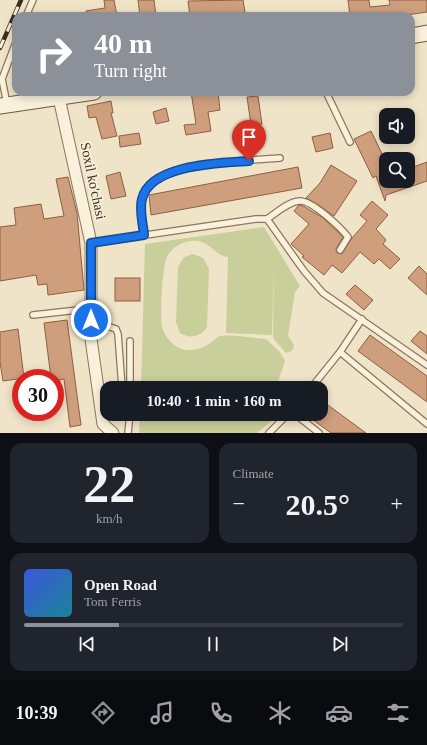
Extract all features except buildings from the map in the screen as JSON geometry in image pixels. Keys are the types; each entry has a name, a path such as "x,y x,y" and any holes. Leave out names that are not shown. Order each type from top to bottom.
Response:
{"street":[{"path":"415,35 427,33"},
{"path":"4,105 71,96"},
{"name":"Soxil ko'chasi","path":"59,98 91,243 91,336 103,429 113,433"}],"lane":[{"path":"28,12 32,0"},
{"path":"4,105 2,79 12,53"},
{"path":"328,96 350,142"},
{"path":"144,235 142,199 148,186 161,176 201,165 280,158"},
{"path":"91,243 256,219 267,219 281,209 299,200 311,203 348,237 340,250"},
{"path":"267,219 304,271 323,292 427,365"},
{"path":"33,316 78,310 82,323 91,336"},
{"path":"317,381 340,352 362,319"},
{"path":"110,327 116,329 118,334 121,381"},
{"path":"130,341 130,381"},
{"path":"340,352 427,424"},
{"path":"128,433 129,421"},
{"path":"269,433 281,421"},
{"path":"304,421 319,433"}],"green space":[{"path":"264,227 300,286 295,292 288,336 294,345 292,351 286,353 273,338 274,259 272,335 226,333 228,257 219,254 207,244 202,242 197,241 181,244 175,247 168,255 164,268 161,321 163,330 173,344 179,348 188,350 201,348 220,336 266,339 280,352 285,361 278,381 141,381 145,244"},
{"path":"193,254 203,258 209,269 207,327 198,335 188,336 180,333 176,322 178,267 184,257"},
{"path":"140,421 272,421 257,433 139,433"}],"railway":[{"path":"16,12 21,0"},
{"path":"0,48 12,21"}],"route":[{"path":"91,320 91,243 144,235 142,199 148,186 161,176 201,165 249,161"}]}
